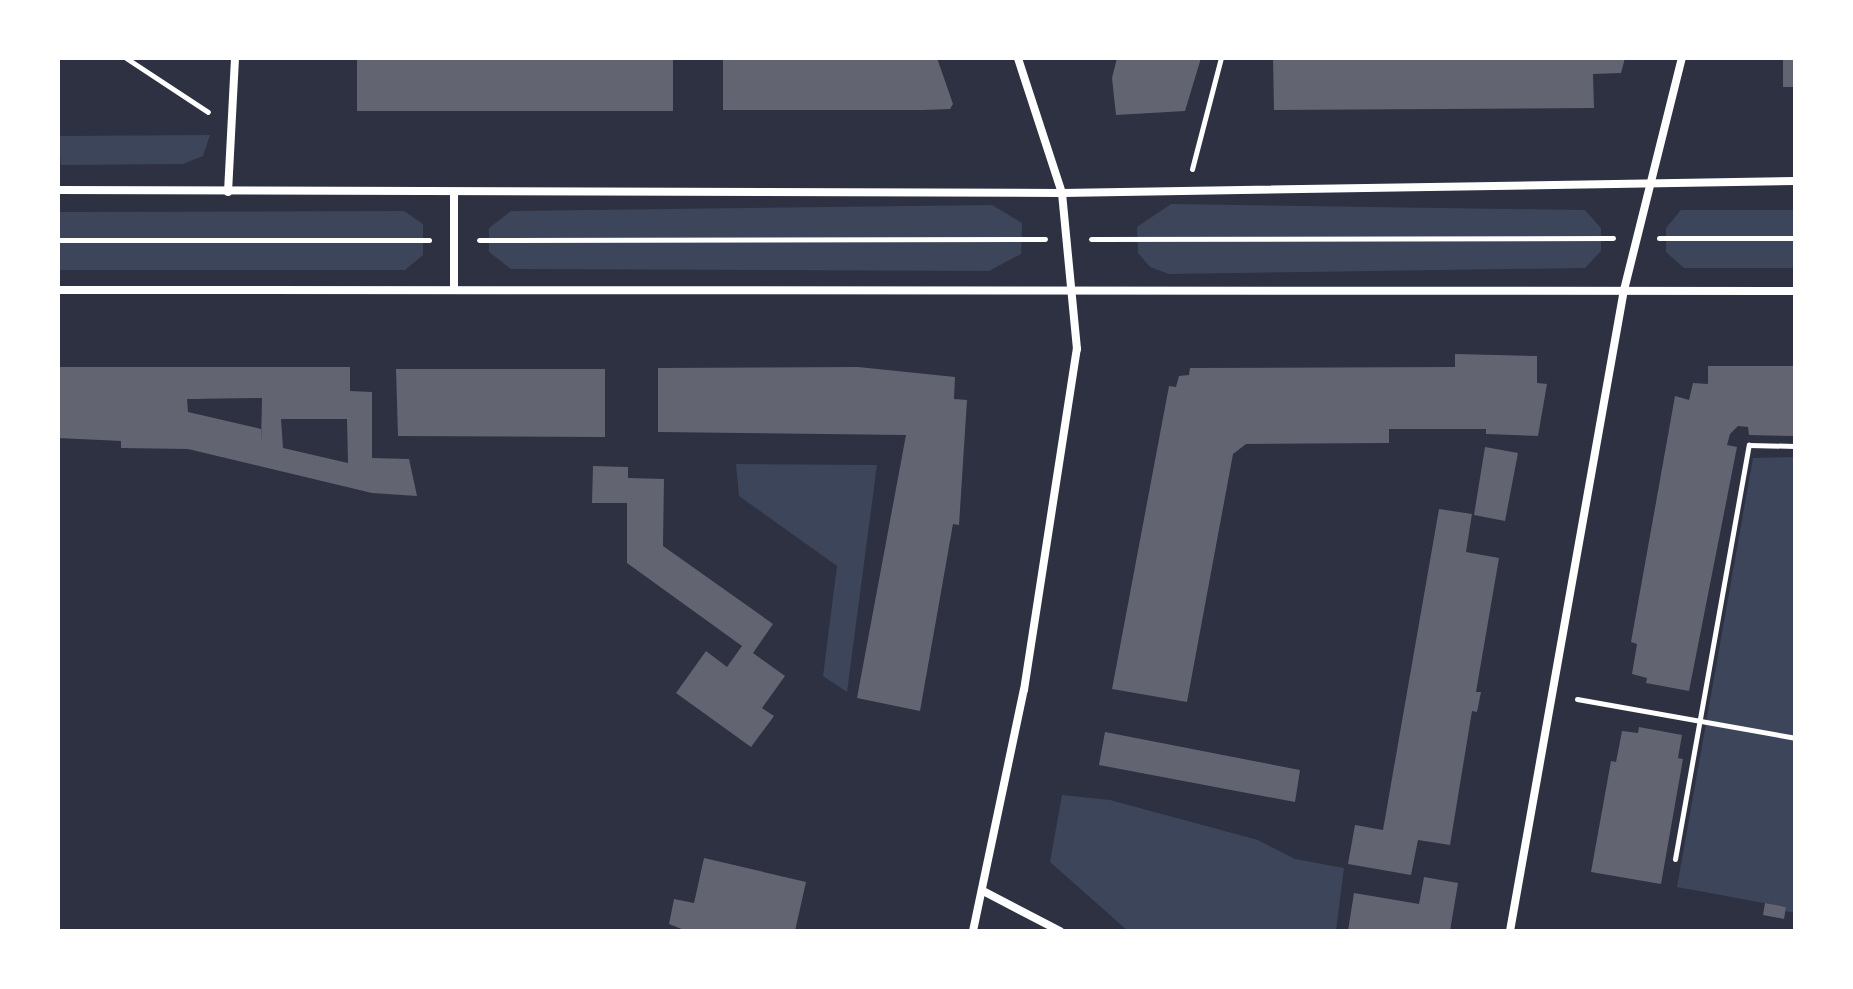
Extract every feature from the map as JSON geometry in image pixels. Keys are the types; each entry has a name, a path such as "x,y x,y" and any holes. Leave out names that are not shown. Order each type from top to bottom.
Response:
{"street":[{"path":"228,192 235,58"},
{"path":"973,931 985,892 1059,486 1077,349 1074,289 1062,193 1018,58"},
{"path":"1510,931 1624,290 1682,58"},
{"path":"58,190 1062,193 1795,181"},
{"path":"454,192 454,290"},
{"path":"58,290 1795,291"},
{"path":"985,892 1060,931"}],"path":[{"path":"126,58 199,103"},
{"path":"1187,190 1221,58"},
{"path":"58,240 1795,238"},
{"path":"1675,859 1703,721 1749,445 1795,446"},
{"path":"1552,694 1795,738"}],"shaded area":[{"path":"210,135 203,156 183,164 61,165 58,136"},
{"path":"1171,204 1585,210 1601,228 1601,251 1585,268 1169,274 1150,267 1138,253 1137,227"},
{"path":"992,205 1022,223 1021,254 989,271 511,269 489,252 489,228 511,211"},
{"path":"1681,210 1795,210 1795,268 1684,268 1666,252 1666,228"},
{"path":"404,211 423,224 423,255 405,270 58,270 58,212"},
{"path":"1795,457 1795,913 1785,911 1786,907 1677,887 1753,458"},
{"path":"736,464 877,465 847,692 823,676 837,566 739,496"},
{"path":"1062,795 1110,800 1258,840 1295,859 1344,868 1336,931 1128,931 1050,862"}],"building":[{"path":"357,58 673,58 673,111 357,111"},
{"path":"723,58 937,58 953,104 950,109 923,110 723,110"},
{"path":"1117,58 1201,58 1185,111 1116,115 1112,78"},
{"path":"1273,58 1625,58 1621,73 1593,74 1594,108 1274,110"},
{"path":"1783,58 1795,58 1795,87 1783,87"},
{"path":"1455,354 1537,356 1537,383 1547,384 1538,436 1486,434 1486,429 1389,429 1389,443 1246,444 1233,454 1187,702 1112,689 1169,386 1176,387 1179,376 1189,375 1190,368 1455,367"},
{"path":"1708,366 1795,366 1795,436 1749,435 1748,427 1738,426 1730,434 1727,445 1737,447 1689,691 1646,683 1647,678 1632,674 1637,644 1631,642 1675,396 1689,400 1693,383 1708,384"},
{"path":"58,367 350,367 350,391 372,392 372,458 409,459 417,496 372,493 188,449 121,448 121,441 58,438","holes":["262,398 261,444 261,429 188,412 187,399","281,419 347,419 348,463 283,448"]},
{"path":"858,367 955,377 954,399 967,400 959,525 953,524 920,711 857,698 906,435 658,432 658,368"},
{"path":"396,369 605,369 605,437 398,436"},
{"path":"1485,447 1518,453 1505,521 1474,515"},
{"path":"593,466 628,467 628,478 664,479 663,546 773,624 753,653 785,676 762,708 774,716 751,747 676,693 706,651 727,667 742,646 627,563 627,503 592,503"},
{"path":"1439,509 1472,514 1466,552 1499,558 1476,692 1481,692 1477,712 1472,711 1450,845 1418,840 1411,875 1348,864 1355,825 1383,830"},
{"path":"1639,727 1682,735 1678,758 1683,759 1661,884 1591,872 1611,761 1616,762 1622,731 1638,733"},
{"path":"1105,732 1300,770 1295,802 1099,765"},
{"path":"704,858 806,882 795,931 687,931 669,924 674,899 694,903"},
{"path":"1424,877 1458,883 1450,931 1348,931 1354,893 1419,904"},
{"path":"1765,903 1786,907 1784,919 1763,915"}]}
